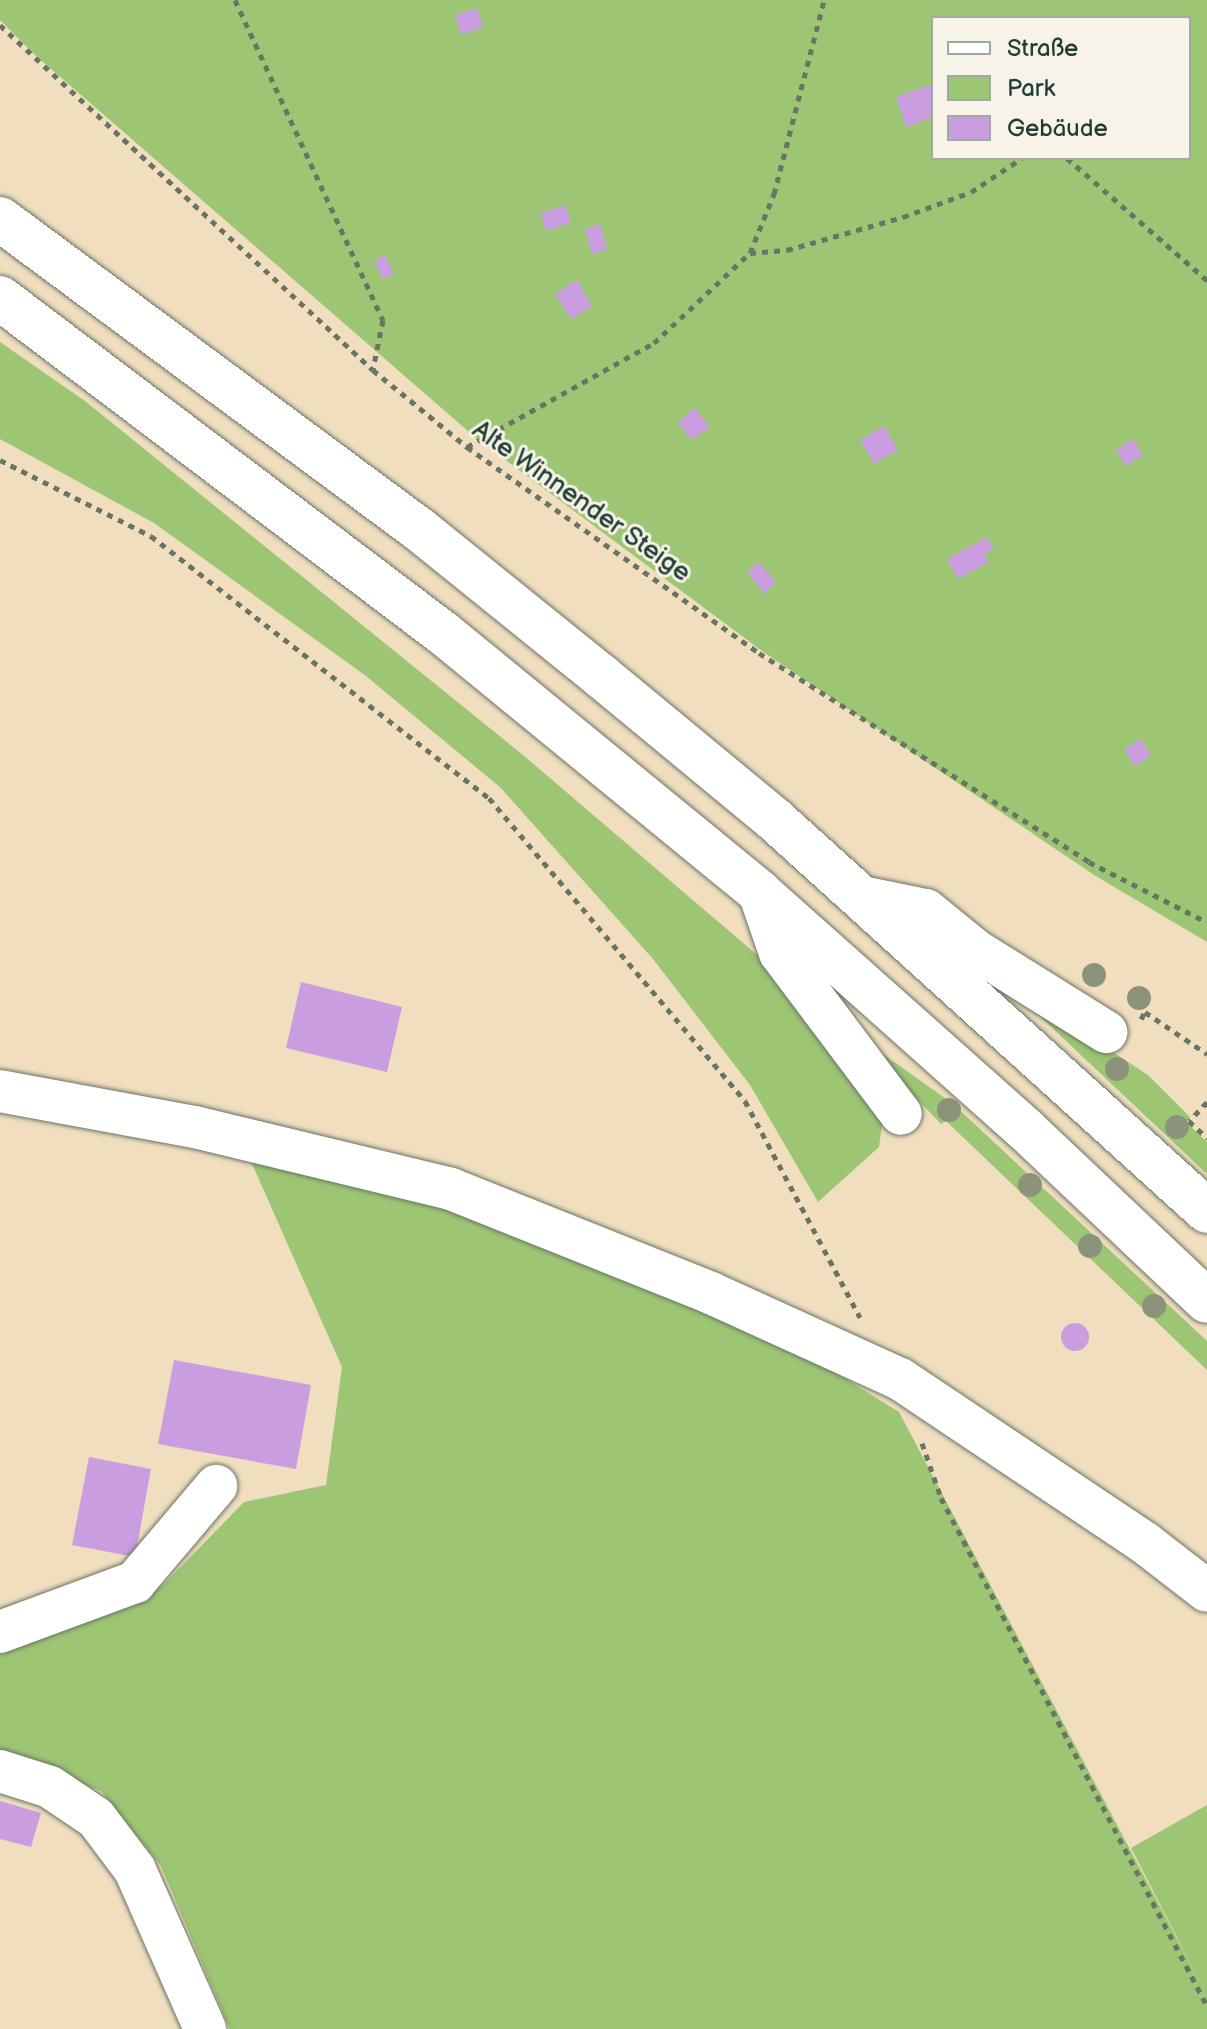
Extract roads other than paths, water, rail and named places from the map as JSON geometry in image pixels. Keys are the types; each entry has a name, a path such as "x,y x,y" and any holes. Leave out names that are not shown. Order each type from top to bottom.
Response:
{"highway":[{"path":"0,219 420,530 774,819 1207,1211"},
{"path":"0,298 443,633 759,892 1025,1129 1207,1301"}],"street":[{"path":"759,892 780,953 901,1114"},
{"path":"862,897 926,910 975,950 1122,1029"},
{"path":"0,1091 195,1127 451,1189 711,1293 900,1379 1145,1543 1207,1591"},
{"path":"0,1632 135,1582 216,1486"},
{"path":"0,1771 50,1787 96,1818 135,1870 205,2029"}]}
